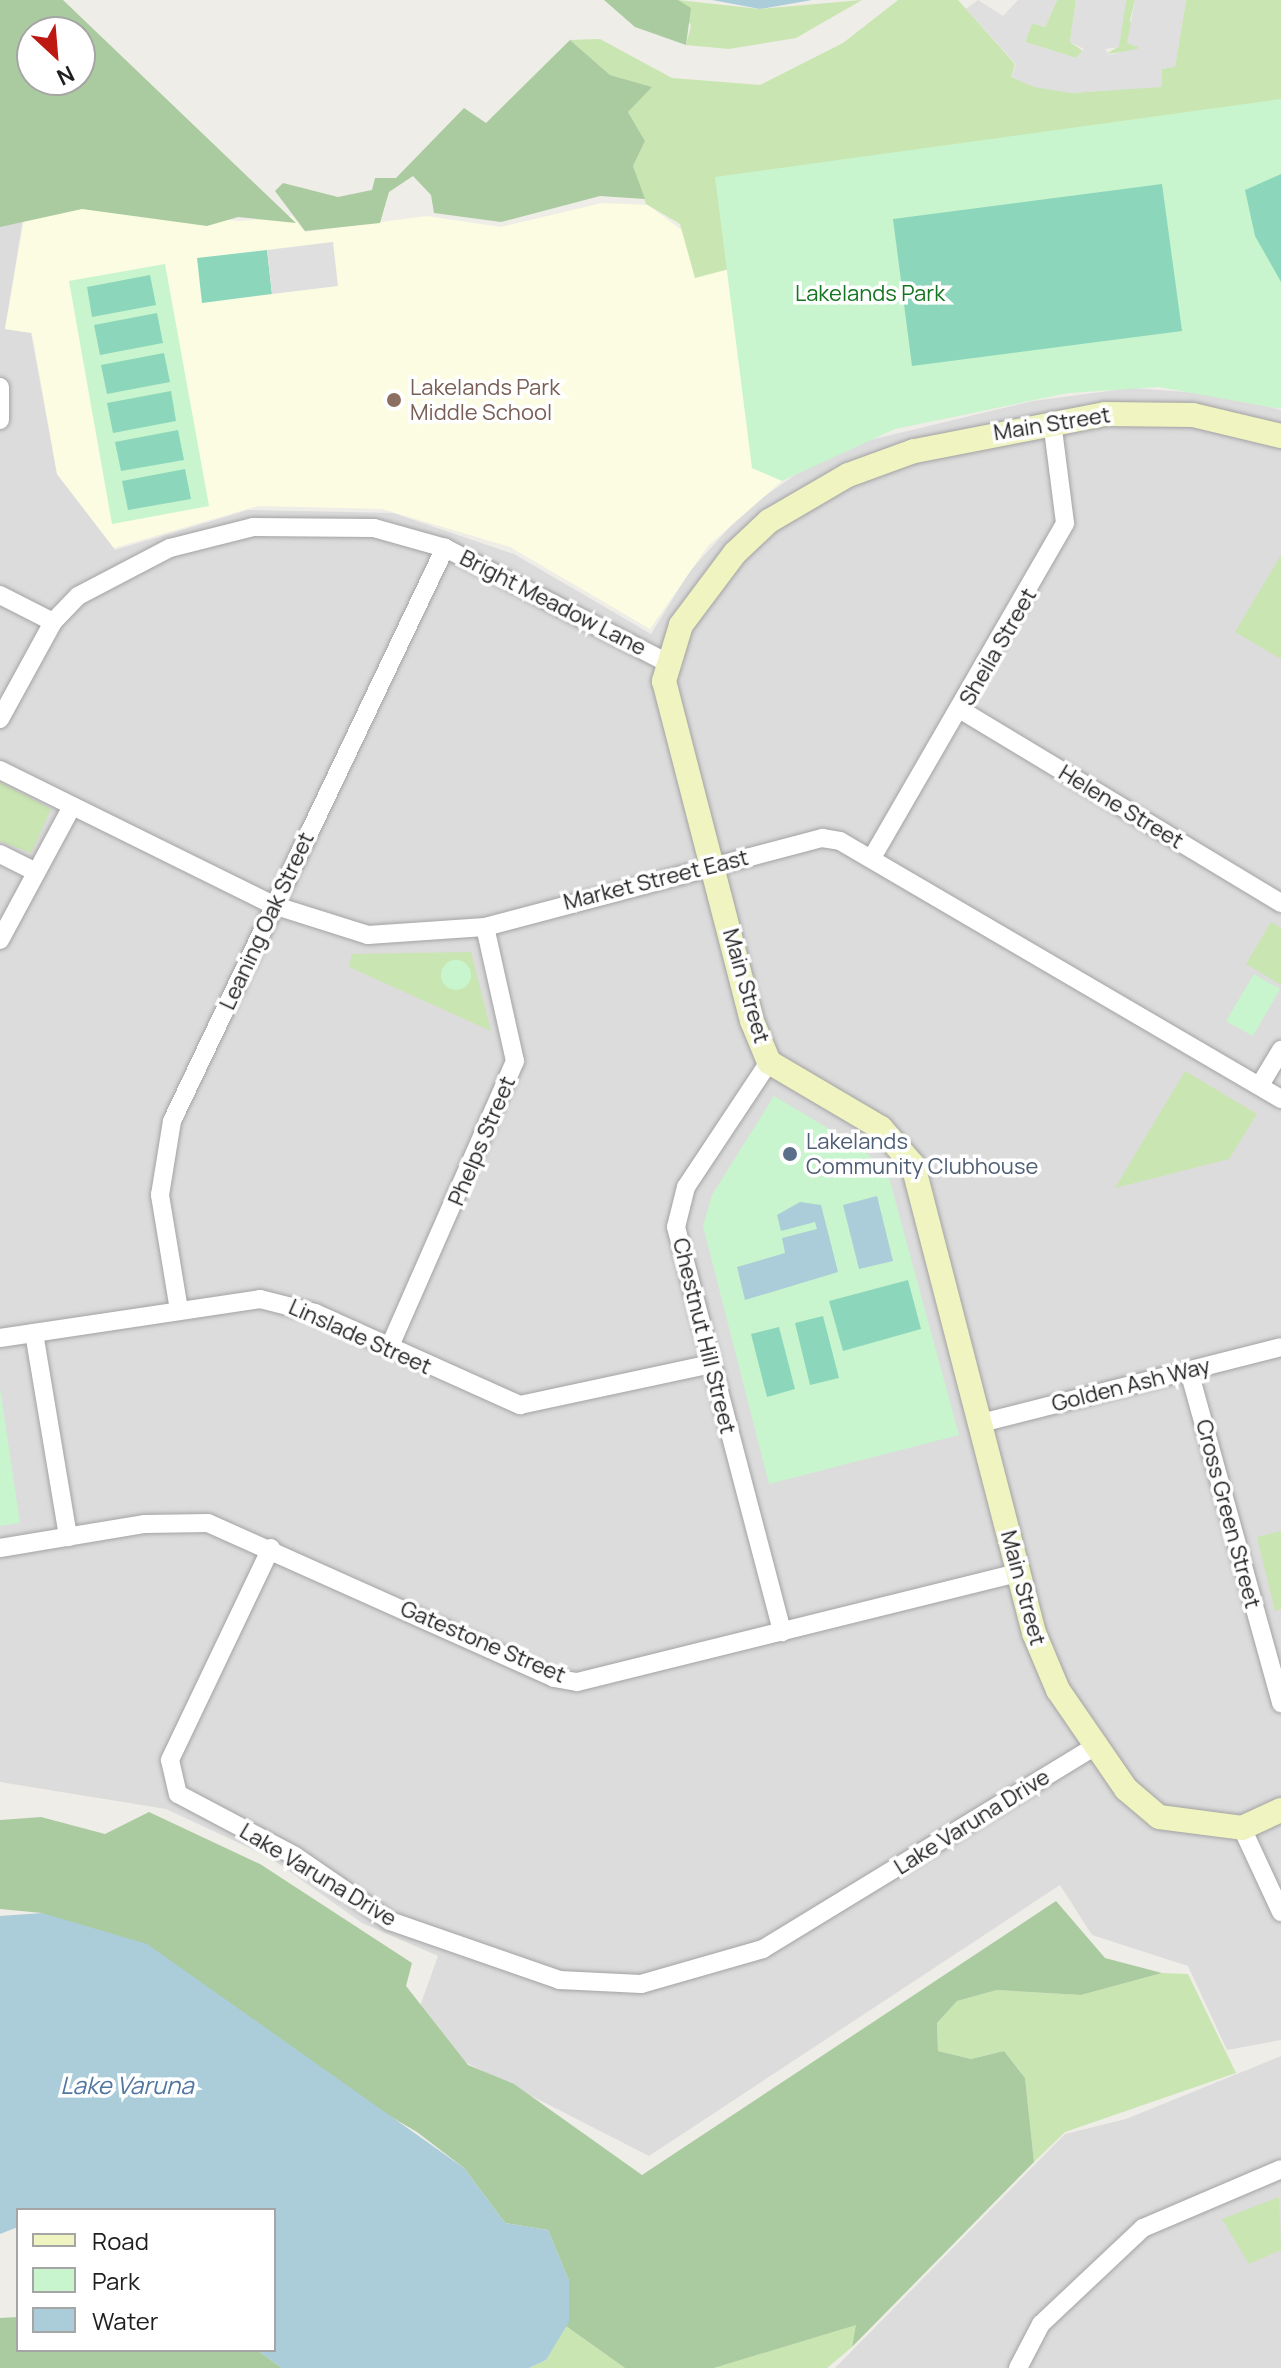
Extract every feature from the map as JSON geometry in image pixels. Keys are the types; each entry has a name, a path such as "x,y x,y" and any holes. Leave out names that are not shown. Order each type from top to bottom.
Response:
{"street":[{"path":"0,387 0,420"},
{"name":"Main Street","path":"1242,1828 1159,1817 1126,1789 1044,1664 981,1423 902,1145 769,1062 667,701 664,661 681,625 735,553 807,496 914,451 1052,421 1172,413 1281,436"},
{"name":"Sheila Street","path":"873,856 961,710 1065,523 1052,421"},
{"name":"Bright Meadow Lane","path":"0,719 53,622 107,575 236,529 328,524 445,548 664,661"},
{"name":"Leaning Oak Street","path":"179,1310 160,1195 162,1152 273,905 445,548"},
{"path":"0,595 53,622"},
{"name":"Helene Street","path":"961,710 1281,903"},
{"name":"Market Street East","path":"0,770 71,808 273,905 368,935 485,927 822,838 873,856 1281,1099"},
{"path":"0,940 71,808"},
{"path":"0,854 36,872"},
{"name":"Phelps Street","path":"390,1346 515,1061 485,927"},
{"path":"1260,1085 1281,1050"},
{"name":"Chestnut Hill Street","path":"769,1062 677,1210 711,1364 782,1632"},
{"name":"Linslade Street","path":"0,1338 179,1310 279,1301 390,1346 520,1405 711,1364"},
{"path":"34,1333 68,1537"},
{"name":"Golden Ash Way","path":"981,1423 1281,1347"},
{"name":"Cross Green Street","path":"1189,1371 1281,1703"},
{"name":"Gatestone Street","path":"0,1548 68,1537 208,1523 271,1548 554,1678 596,1682 1018,1573"},
{"name":"Lake Varuna Drive","path":"271,1548 170,1760 178,1794 295,1856 390,1921 559,1980 652,1983 763,1949 1095,1746"},
{"path":"1281,1810 1242,1828 1281,1912"},
{"path":"1018,2368 1041,2324 1143,2228 1281,2169"}],"shaded area":[{"path":"978,0 1003,16 1018,0 1057,0 1045,27 1032,23 1025,42 1076,58 1084,49 1070,42 1076,0 1126,0 1119,47 1105,49 1109,55 1140,48 1127,43 1135,0 1186,0 1175,67 1162,69 1162,87 1071,93 1034,87 1011,77 1016,64 966,9"},
{"path":"0,190 27,194 5,329 31,333 57,474 115,550 248,510 393,513 514,554 651,634 690,571 746,509 798,473 866,441 1033,401 1131,388 1215,394 1281,410 1281,2040 1227,2050 1188,1966 1092,1935 1060,1885 649,2156 410,2034 438,1956 362,1923 269,1857 166,1809 0,1782"},
{"name":"Lakelands Park Middle School","path":"28,196 239,221 292,216 305,232 427,216 501,227 602,203 648,205 683,231 719,208 782,481 708,546 650,629 510,547 382,509 258,506 114,548 57,474 32,333 5,329"},
{"path":"333,242 338,286 272,294 267,250"},
{"path":"1281,2056 1281,2368 835,2368 1065,2134 1126,2119"}],"green space":[{"path":"0,0 63,0 80,16 16,16 16,96 96,96 96,32 296,223 238,217 207,226 82,209 0,227"},
{"path":"604,0 678,0 691,8 686,45 635,27"},
{"path":"678,0 760,9 862,0 796,38 729,49 686,45 691,26"},
{"path":"898,0 958,0 1015,64 1011,77 1071,93 1161,86 1162,69 1175,66 1186,0 1281,0 1281,122 695,278 680,224 646,204 633,166 645,141 628,112 651,87 610,75 570,40 600,39 672,78 760,85 843,43"},
{"path":"1057,0 1076,0 1070,42 1083,51 1076,58 1025,42 1032,23 1045,27"},
{"path":"1126,0 1135,0 1130,20 1140,50 1106,54 1118,47"},
{"path":"570,40 610,75 652,87 628,112 645,141 633,166 645,199 600,196 501,222 434,213 431,195 413,176 389,192 380,223 305,231 275,191 283,183 338,197 372,190 375,178 396,178 464,108 486,123"},
{"name":"Lakelands Park","path":"1281,99 1281,409 1159,387 1068,393 895,429 782,481 752,468 715,177"},
{"path":"1281,174 1281,282 1255,236 1245,190"},
{"path":"1162,184 1182,331 912,366 893,219"},
{"path":"267,250 272,294 202,303 197,258"},
{"path":"165,264 209,506 112,524 69,281"},
{"path":"150,275 156,305 92,317 87,287"},
{"path":"157,313 163,343 100,355 94,325"},
{"path":"164,353 170,382 107,394 101,365"},
{"path":"171,391 176,421 113,433 107,403"},
{"path":"178,430 184,460 121,471 115,442"},
{"path":"185,469 191,499 128,510 122,481"},
{"path":"1281,555 1281,659 1235,632"},
{"path":"0,782 51,809 31,853 0,841"},
{"path":"1271,922 1281,928 1281,985 1246,964"},
{"path":"471,952 491,1031 349,967 352,954"},
{"path":"456,960 467,964 471,975 467,986 456,990 445,986 441,975 445,964"},
{"path":"1254,974 1280,989 1253,1036 1226,1021"},
{"path":"1185,1071 1257,1114 1229,1159 1115,1188"},
{"path":"774,1096 861,1148 888,1174 959,1435 769,1484 703,1226 712,1195"},
{"path":"908,1280 921,1329 843,1351 829,1301"},
{"path":"823,1316 839,1378 810,1385 795,1323"},
{"path":"779,1327 795,1389 767,1397 751,1334"},
{"path":"0,1388 20,1523 0,1526"},
{"path":"1281,1531 1281,1609 1275,1611 1257,1537"},
{"path":"149,1812 260,1864 412,1963 406,1986 468,2065 514,2084 642,2175 1056,1901 1105,1958 1162,1973 1081,1995 997,1990 957,2001 937,2023 938,2051 971,2059 1004,2051 1025,2078 1034,2162 852,2347 856,2325 714,2368 625,2368 566,2326 569,2281 548,2230 505,2223 464,2168 417,2132 42,1913 0,1909 0,1820 41,1817 105,1834"},
{"path":"1162,1973 1188,1974 1236,2073 1065,2132 1034,2162 1025,2078 1004,2051 971,2059 938,2051 937,2023 957,2001 997,1990 1081,1995"},
{"path":"1279,2197 1281,2250 1249,2264 1222,2219"},
{"path":"16,2317 16,2352 260,2352 282,2368 0,2368 0,2318"},
{"path":"857,2324 852,2347 827,2368 714,2368"},
{"path":"566,2326 625,2368 529,2368 546,2360"}],"water":[{"path":"712,0 812,0 760,9"},
{"path":"877,1196 893,1261 859,1269 843,1205"},
{"path":"800,1202 821,1205 838,1272 745,1300 737,1267 785,1253 782,1238 817,1229 815,1222 781,1231 777,1215"},
{"name":"Lake Varuna","path":"42,1913 147,1944 464,2168 505,2223 548,2230 569,2281 569,2322 546,2360 529,2368 282,2368 260,2352 276,2352 276,2208 16,2208 16,2228 0,2234 0,1916"}],"place":[{"name":"Lakelands Park Middle School","path":"394,400"},
{"name":"Lakelands Community Clubhouse","path":"790,1154"}]}
